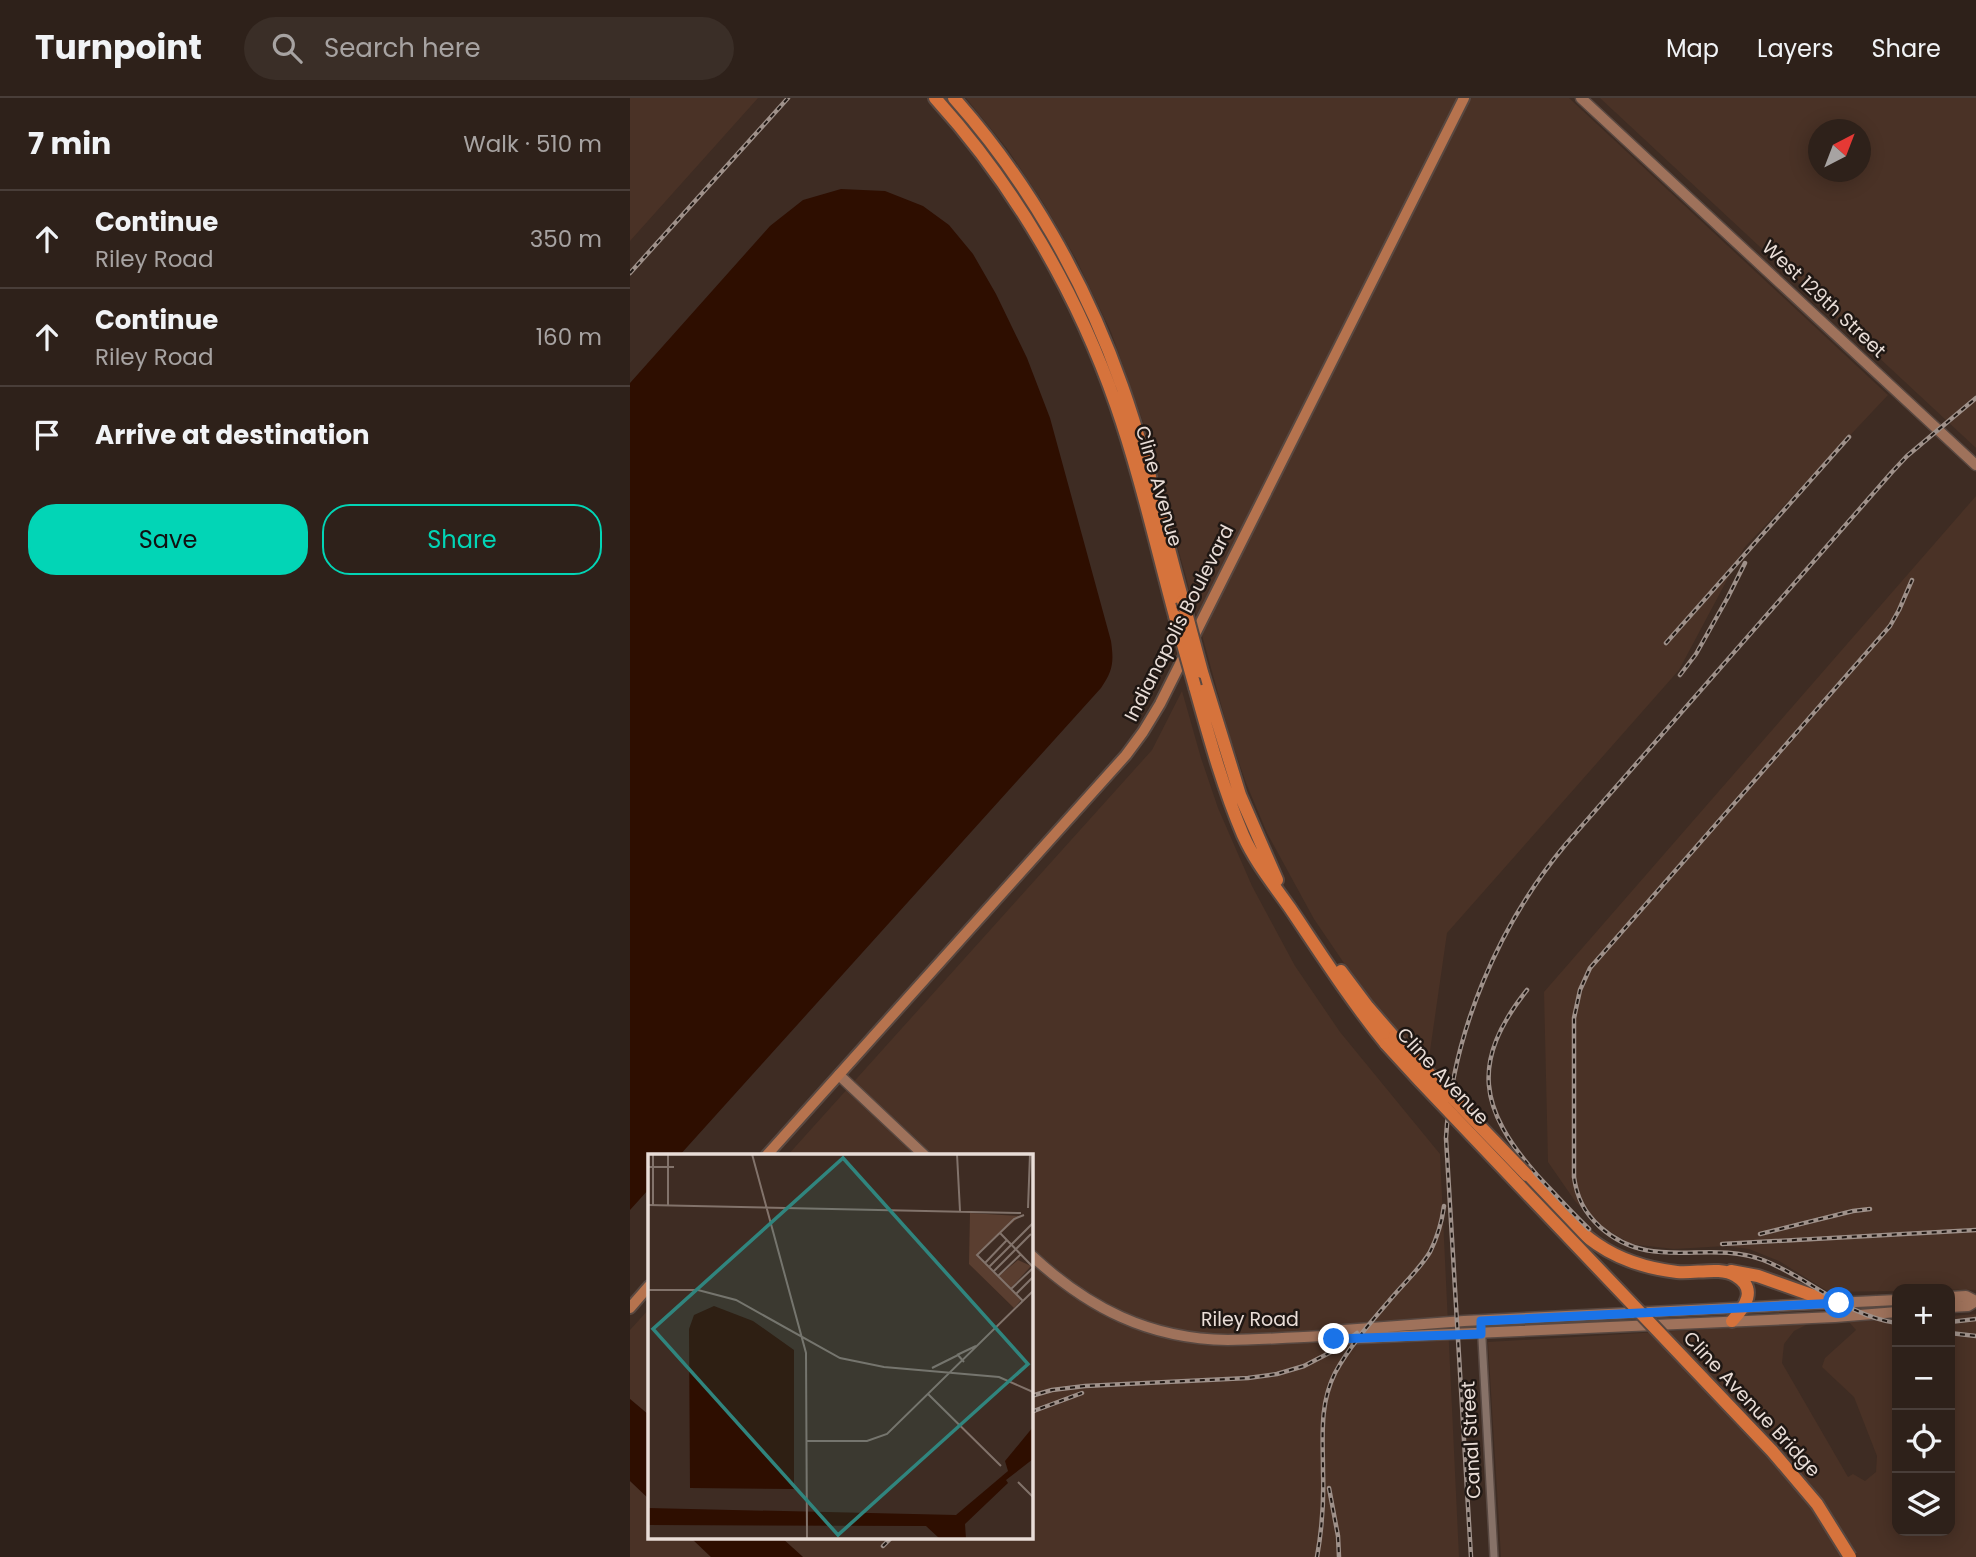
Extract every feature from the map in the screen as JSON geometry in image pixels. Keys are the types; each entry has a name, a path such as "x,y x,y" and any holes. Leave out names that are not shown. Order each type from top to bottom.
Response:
{"highway":[{"name":"Cline Avenue","path":"935,98 979,151 1025,218 1058,276 1091,343 1123,427 1224,786 1245,838 1263,870 1344,990 1390,1040 1419,1080 1585,1254"},
{"name":"Cline Avenue","path":"954,98 995,148 1035,206 1071,270 1101,332 1135,427 1202,672 1240,795 1290,909"},
{"path":"1275,876 1322,947 1390,1040 1597,1245 1634,1264 1684,1273 1726,1271 1750,1274 1834,1303"},
{"name":"Cline Avenue Bridge","path":"1585,1254 1798,1480 1833,1527 1850,1557"},
{"path":"1726,1271 1735,1275 1746,1287 1745,1307 1732,1321"}],"main road":[{"name":"Indianapolis Boulevard","path":"768,1154 1126,755 1143,732 1166,692 1464,98"},
{"name":"West 129th Street","path":"1581,98 1976,465"},
{"path":"839,1076 923,1154"},
{"name":"Riley Road","path":"1032,1256 1060,1281 1090,1302 1124,1319 1190,1337 1230,1340 1325,1335 1341,1339 1481,1334 1892,1312"},
{"path":"630,1308 648,1287"},
{"path":"1955,1297 1966,1296 1976,1301"},
{"name":"Riley Road","path":"1325,1335 1331,1331 1481,1321 1892,1300"},
{"path":"1955,1307 1968,1306 1976,1301"}],"street":[{"name":"Canal Street","path":"1481,1321 1494,1557"}],"shaded area":[{"path":"630,98 758,98 630,241"},
{"path":"966,98 1569,98 1888,395 1744,548 1679,670 1447,933 1429,1058 1398,1033 1367,997 1314,919 1267,833 1230,737 1144,425 1111,332 1076,259 1044,204 1008,150"},
{"path":"1600,98 1976,98 1976,448"},
{"path":"841,189 885,191 923,206 949,225 973,254 1027,358 1050,418 1111,641 1112,666 1101,688 681,1154 648,1154 648,1190 630,1210 630,383 770,226 803,200"},
{"path":"1976,496 1976,1290 1955,1290 1955,1284 1892,1284 1892,1291 1829,1292 1779,1261 1749,1249 1726,1246 1674,1249 1631,1244 1597,1224 1575,1201 1548,1162 1544,992"},
{"path":"1182,691 1218,808 1252,886 1295,966 1340,1032 1440,1154 1459,1557 803,1557 784,1540 1032,1540 1032,1154 789,1154 1152,750"},
{"path":"648,1310 648,1414 630,1399 630,1330"},
{"path":"1976,1314 1976,1557 1501,1557 1488,1342 1810,1323 1794,1331 1784,1344 1782,1363 1848,1477 1853,1474 1865,1481 1876,1472 1877,1456 1854,1397 1822,1367 1825,1358 1856,1330 1849,1322 1892,1319 1892,1536 1955,1536 1955,1316"},
{"path":"630,1399 648,1414 648,1498 630,1481"},
{"path":"630,1481 648,1498 648,1540 693,1540 711,1557 630,1557"},
{"path":"693,1540 784,1540 803,1557 711,1557"}],"railway":[{"path":"630,273 788,98"},
{"path":"1471,1557 1446,1138 1458,1059 1483,982 1520,909 1566,844 1892,472 1976,398"},
{"path":"1666,643 1849,437"},
{"path":"1680,675 1696,654 1745,563"},
{"path":"1892,1322 1861,1313 1797,1276 1763,1260 1720,1252 1679,1253 1639,1249 1620,1241 1600,1227 1582,1204 1574,1177 1574,1018 1580,990 1590,968 1890,626 1912,580"},
{"path":"1527,990 1496,1040 1490,1063 1489,1085 1493,1106 1518,1151 1537,1175 1589,1229"},
{"path":"1317,1557 1323,1504 1323,1422 1330,1385 1353,1345 1430,1252 1444,1206"},
{"path":"1760,1234 1870,1209"},
{"path":"1722,1244 1976,1230"},
{"path":"1955,1321 1976,1319"},
{"path":"1032,1396 1085,1386 1248,1378 1277,1374 1304,1366 1331,1352 1357,1333"},
{"path":"1955,1334 1976,1336"},
{"path":"1032,1412 1082,1393"},
{"path":"1329,1488 1339,1557"},
{"path":"883,1546 889,1540"}],"route":[{"path":"1334,1339 1481,1334 1481,1321 1839,1303"}]}
